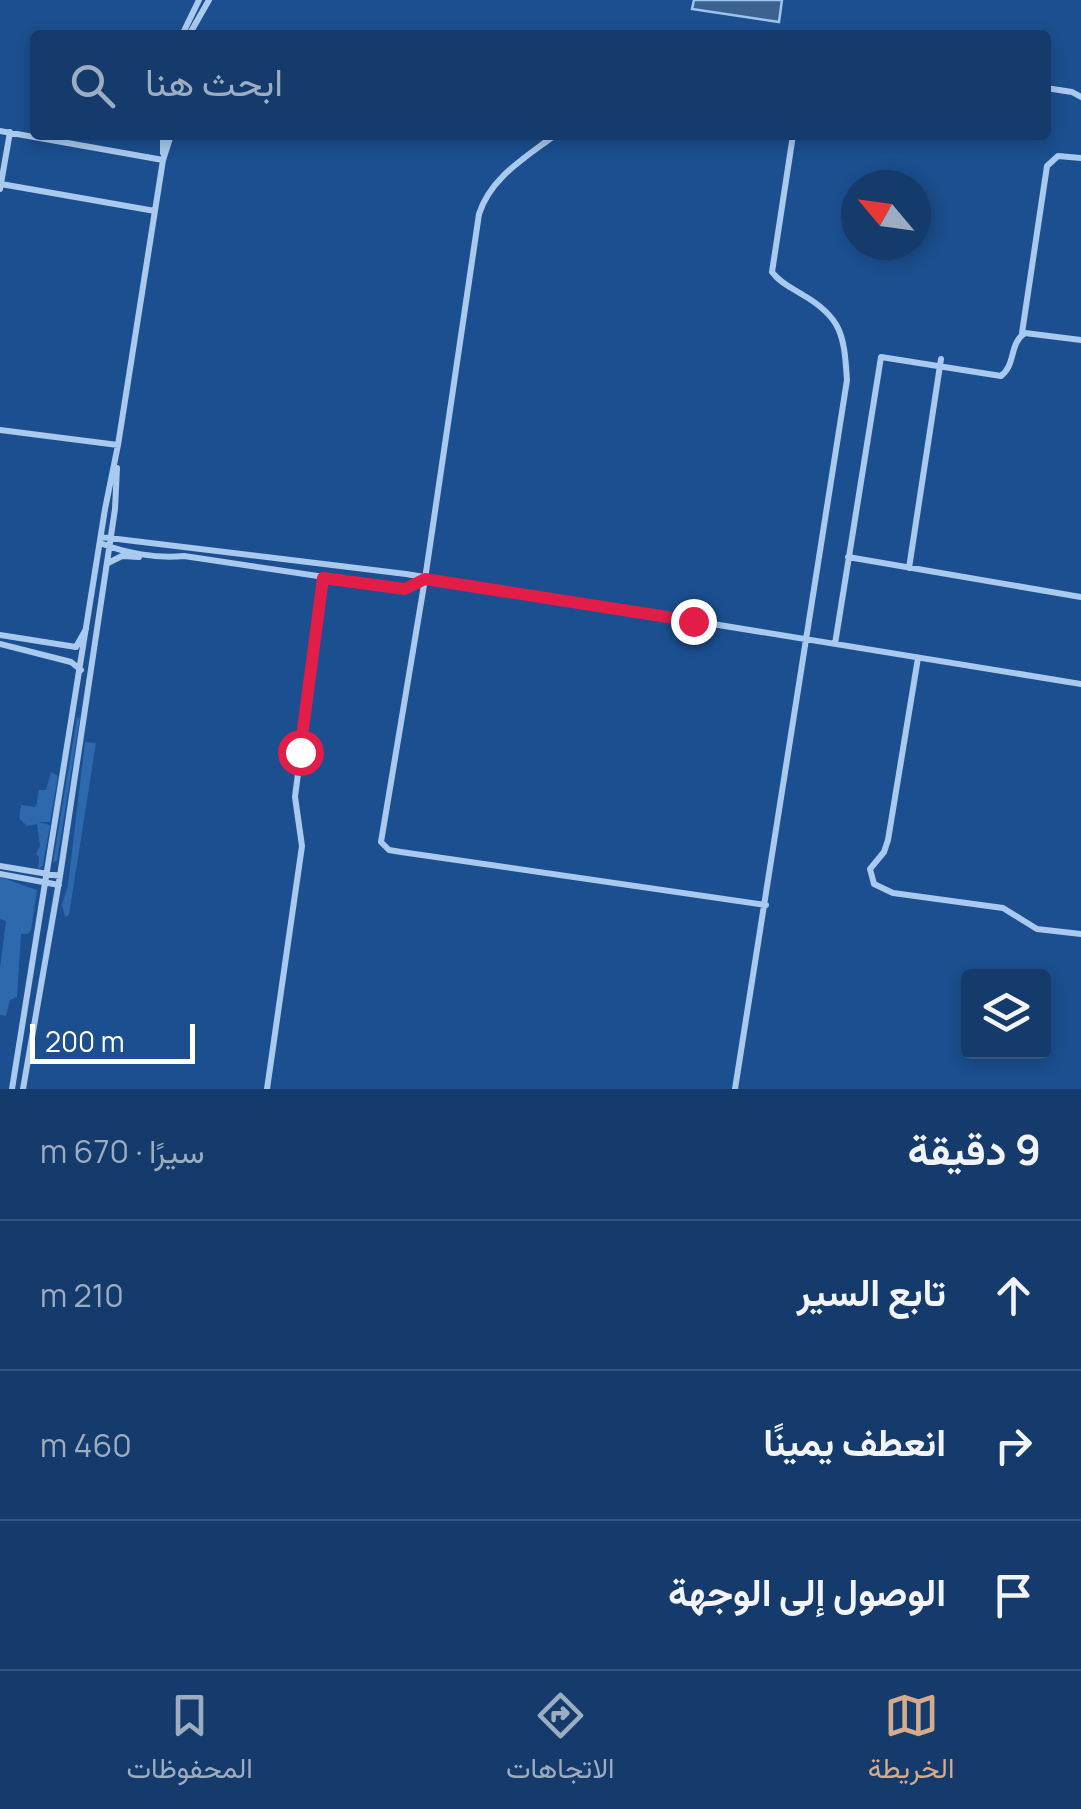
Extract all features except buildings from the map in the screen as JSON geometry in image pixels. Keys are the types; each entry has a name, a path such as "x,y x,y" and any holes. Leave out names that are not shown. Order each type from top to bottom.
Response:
{"street":[{"path":"187,30 199,0"},
{"path":"188,30 209,0"},
{"path":"1051,89 1081,97"},
{"path":"0,131 30,136"},
{"path":"10,132 0,186 155,211"},
{"path":"54,140 164,160"},
{"path":"163,140 164,160"},
{"path":"12,1089 100,540 170,140"},
{"path":"549,140 498,180 485,196 479,214 425,579 381,832 383,847 766,904"},
{"path":"735,1089 847,380 844,343 837,322 824,308 778,280 772,272 792,140"},
{"path":"835,644 879,360 886,356 941,362 1004,374 1022,334 1047,166 1058,156 1081,158"},
{"path":"1022,334 1081,340"},
{"path":"909,568 941,362"},
{"path":"0,430 118,445"},
{"path":"23,1089 60,881 107,564 118,445"},
{"path":"100,540 168,557"},
{"path":"110,543 425,579 1081,684"},
{"path":"107,564 122,556 184,556 405,589 425,579"},
{"path":"848,557 1081,597"},
{"path":"267,1089 302,846 295,797 323,578"},
{"path":"0,635 76,647 87,628"},
{"path":"0,644 71,662 81,670"},
{"path":"918,658 888,840 870,869 874,884 894,893 1003,908 1037,929 1081,934"},
{"path":"0,866 60,881"},
{"path":"0,874 45,878"}],"shaded area":[{"path":"694,0 782,0 779,22 692,9"},
{"path":"77,717 80,718 57,861 53,862"},
{"path":"85,742 96,743 69,915 65,917 62,905 68,885"},
{"path":"51,772 58,776 50,822 38,822 50,825 43,865 38,870 37,824 27,826 19,818 21,805 36,807 39,790 46,790"},
{"path":"0,877 37,890 31,930 21,934 17,997 10,1000 6,1016 0,1015 6,921 0,919"}],"route":[{"path":"300,752 323,578 405,589 425,579 693,621"}]}
